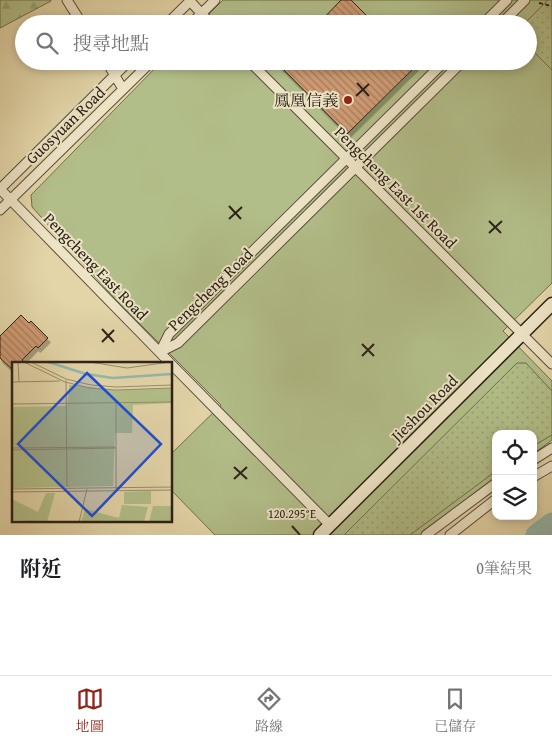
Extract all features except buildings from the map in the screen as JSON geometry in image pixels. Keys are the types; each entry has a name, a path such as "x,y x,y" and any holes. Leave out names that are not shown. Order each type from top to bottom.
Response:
{"main road":[{"name":"Jieshou Road","path":"320,535 552,304"}],"street":[{"path":"67,0 76,15"},
{"path":"176,15 190,1 201,14 215,0"},
{"path":"491,15 506,0"},
{"path":"510,15 525,0"},
{"path":"111,70 123,89"},
{"name":"Guosyuan Road","path":"0,189 121,70"},
{"name":"Guosyuan Road","path":"0,210 143,70"},
{"name":"Pengcheng East 1st Road","path":"258,70 552,364"},
{"name":"Pengcheng Road","path":"160,352 169,334 436,70"},
{"name":"Pengcheng Road","path":"160,352 178,343 454,70"},
{"name":"Pengcheng East Road","path":"0,189 169,362"},
{"name":"Pengcheng East Road","path":"172,365 330,525"},
{"path":"537,457 552,448"},
{"path":"536,475 552,466"},
{"path":"426,535 492,485"},
{"path":"450,535 492,502"}],"path":[{"path":"538,3 552,6"}],"green space":[{"path":"0,0 51,0 25,15 15,15 15,20 0,28"},
{"path":"223,0 552,0 552,283 503,331 552,381 552,440 537,451 537,430 492,430 492,484 426,535 215,535 172,491 172,453 221,405 117,301 32,207 31,195 153,70 537,70 537,15 208,15"},
{"path":"548,0 552,0 552,70 537,55 537,15 533,15"},
{"path":"517,363 526,363 552,391 552,435 537,444 537,430 492,430 492,474 410,535 344,535"}],"waterway":[{"path":"536,535 552,523"}],"place":[{"name":"鳳凰信義","path":"348,100"}]}
